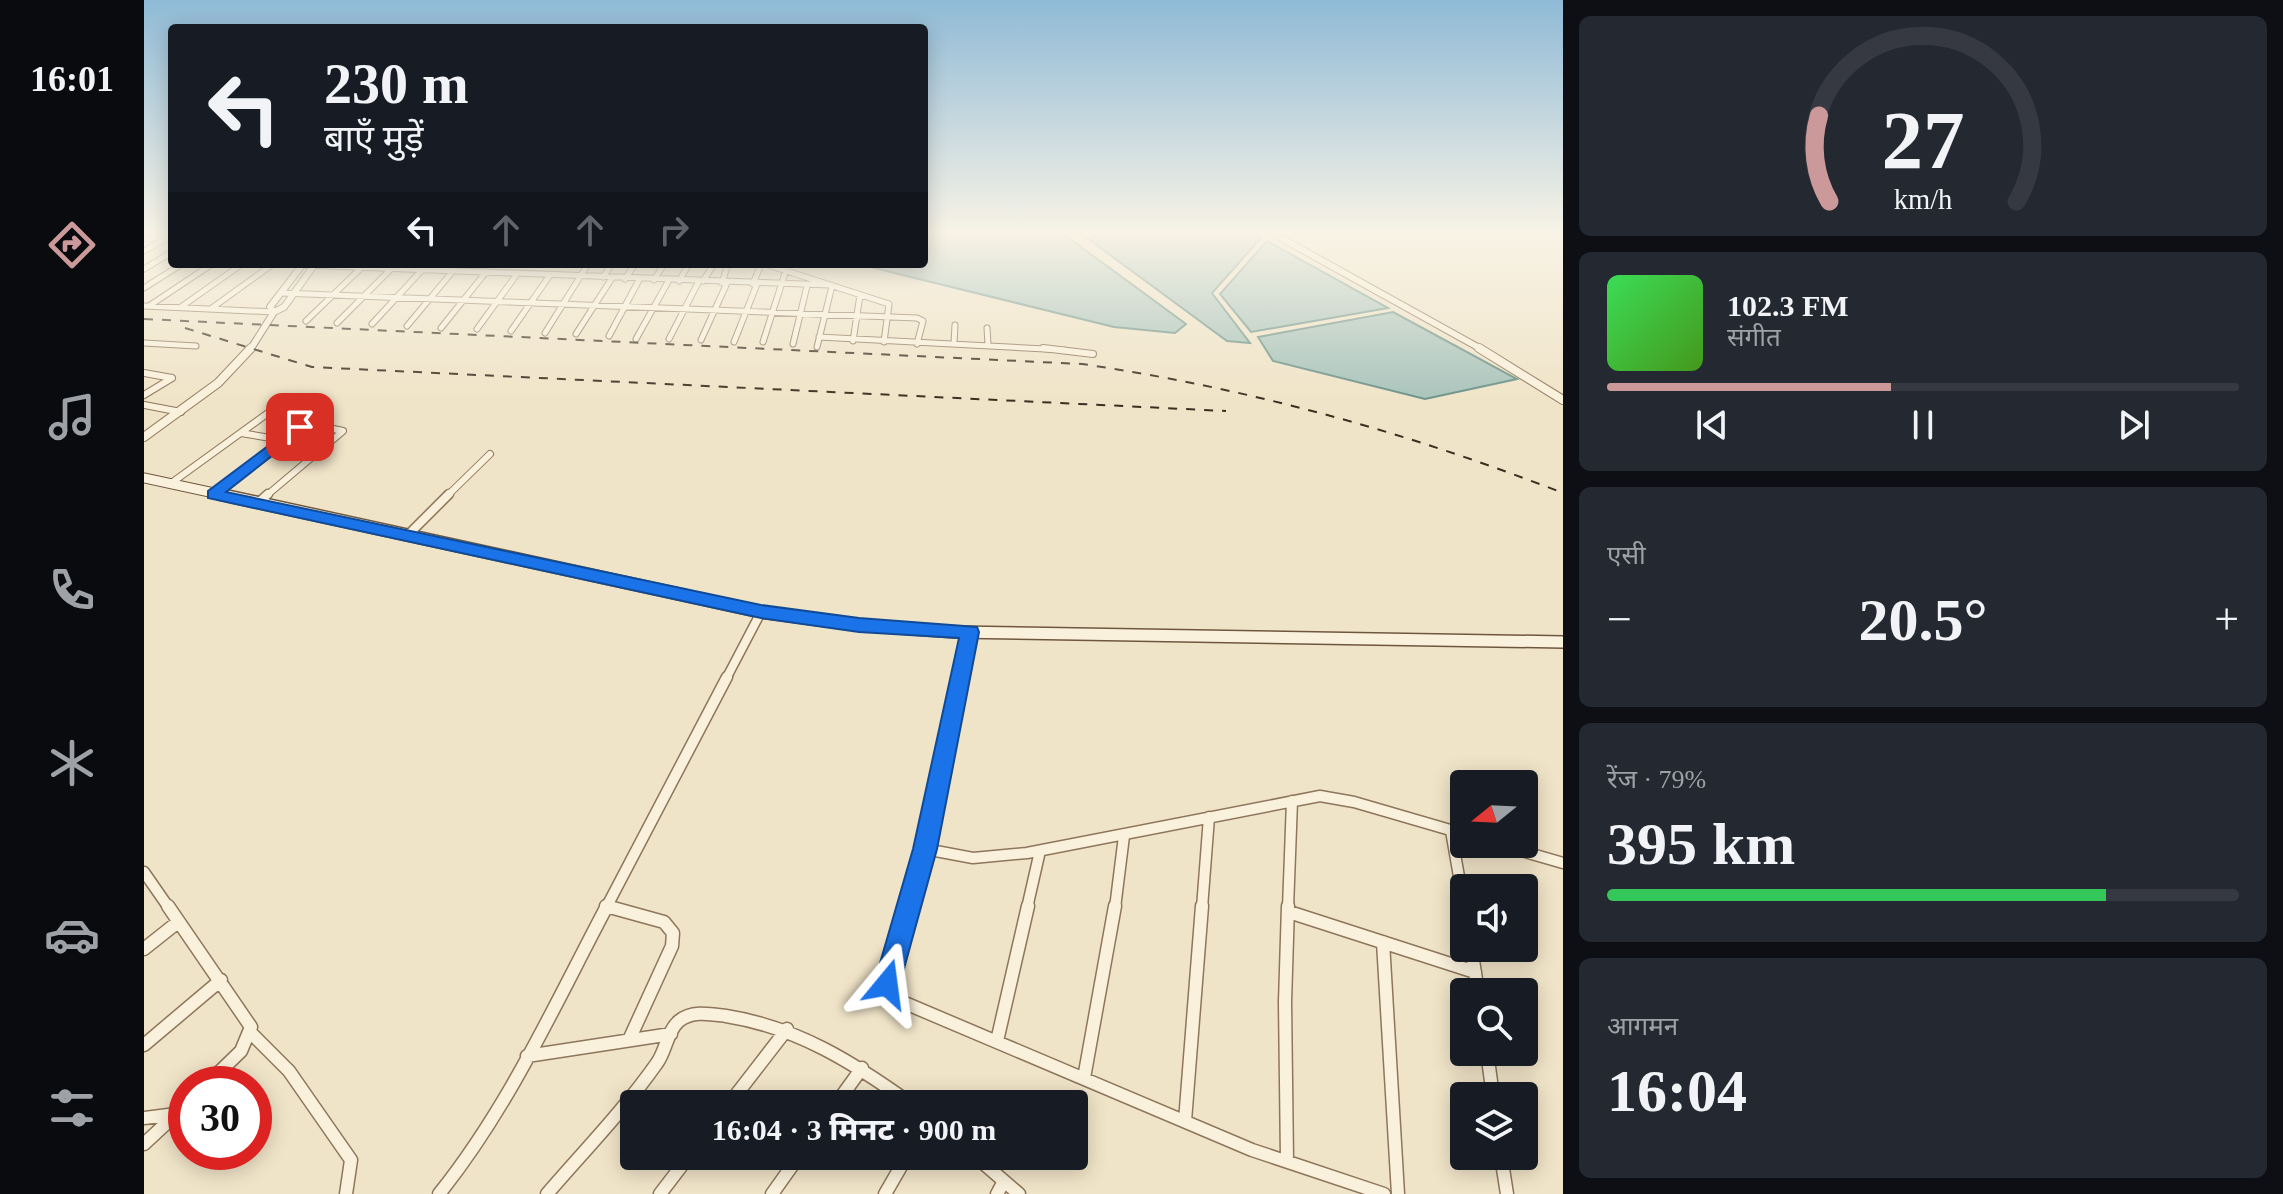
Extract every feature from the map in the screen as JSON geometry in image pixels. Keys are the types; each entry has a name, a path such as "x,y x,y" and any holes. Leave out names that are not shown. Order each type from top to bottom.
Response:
{"main road":[{"path":"144,478 761,612 859,625 970,632 1563,642"}],"street":[{"path":"146,306 174,289"},
{"path":"180,307 206,289"},
{"path":"211,309 239,289"},
{"path":"274,312 269,309 284,289"},
{"path":"146,306 274,312 284,307 297,289"},
{"path":"306,321 338,289"},
{"path":"337,323 370,289"},
{"path":"372,324 405,289"},
{"path":"407,326 440,289"},
{"path":"441,328 472,289"},
{"path":"477,329 504,289"},
{"path":"511,331 542,289"},
{"path":"545,333 572,289"},
{"path":"576,334 605,289"},
{"path":"609,336 635,289"},
{"path":"636,339 664,289"},
{"path":"669,339 696,289"},
{"path":"701,340 723,289"},
{"path":"734,342 753,289"},
{"path":"763,342 781,289"},
{"path":"793,344 806,289"},
{"path":"817,347 830,289"},
{"path":"840,289 889,304 884,342"},
{"path":"1372,289 1511,366 1563,400"},
{"path":"144,290 168,293"},
{"path":"281,293 922,319 917,344"},
{"path":"853,341 860,295"},
{"path":"144,437 181,412 250,352 274,312"},
{"path":"954,343 955,325"},
{"path":"987,328 988,344"},
{"path":"819,337 917,344 988,344 1093,354"},
{"path":"144,343 196,346"},
{"path":"144,373 172,378 144,395"},
{"path":"144,405 181,412"},
{"path":"170,484 275,408"},
{"path":"214,494 307,424 343,432 258,503"},
{"path":"241,433 282,440"},
{"path":"408,535 490,454"},
{"path":"439,1194 489,1128 761,612"},
{"path":"970,632 925,849 888,977 888,992 899,1002 1185,1121 1287,1161 1384,1194"},
{"path":"925,849 973,858 1040,851 1292,801 1329,797 1450,831"},
{"path":"1287,1161 1285,1002 1292,801"},
{"path":"1185,1121 1209,817"},
{"path":"1084,1078 1109,953 1124,836"},
{"path":"997,1041 1040,851"},
{"path":"1538,856 1563,863"},
{"path":"145,877 221,980 249,1023 251,1033 289,1071 351,1160 351,1178 346,1194"},
{"path":"606,906 652,917 664,922 673,933 672,946 629,1040"},
{"path":"1289,912 1475,972"},
{"path":"144,949 178,922"},
{"path":"1383,942 1398,1194"},
{"path":"1473,962 1476,978"},
{"path":"144,1045 221,980"},
{"path":"547,1194 656,1066 678,1021 704,1013 755,1020 787,1029 829,1047 892,1090"},
{"path":"740,1090 787,1029"},
{"path":"225,1066 242,1049 251,1033"},
{"path":"527,1056 671,1034"},
{"path":"846,1090 862,1068"},
{"path":"144,1118 168,1113"},
{"path":"144,1144 168,1122"},
{"path":"660,1194 678,1170"},
{"path":"772,1194 789,1170"},
{"path":"885,1194 899,1170"},
{"path":"986,1170 1000,1187 1019,1194"},
{"path":"1503,1170 1507,1194"}],"water":[{"path":"958,289 1138,289 1186,324 1175,333 1114,327"},
{"path":"1156,289 1216,289 1212,293 1250,343 1227,341"},
{"path":"1225,289 1353,289 1388,308 1251,332 1220,294"},
{"path":"1393,312 1517,379 1425,399 1273,361 1258,337"}],"railway":[{"path":"144,319 1082,364 1205,386 1326,415 1445,450 1563,493"},
{"path":"185,328 312,367 1226,411"}],"route":[{"path":"300,427 214,494 761,612 859,625 970,632 957,707 925,849 887,984"}]}
